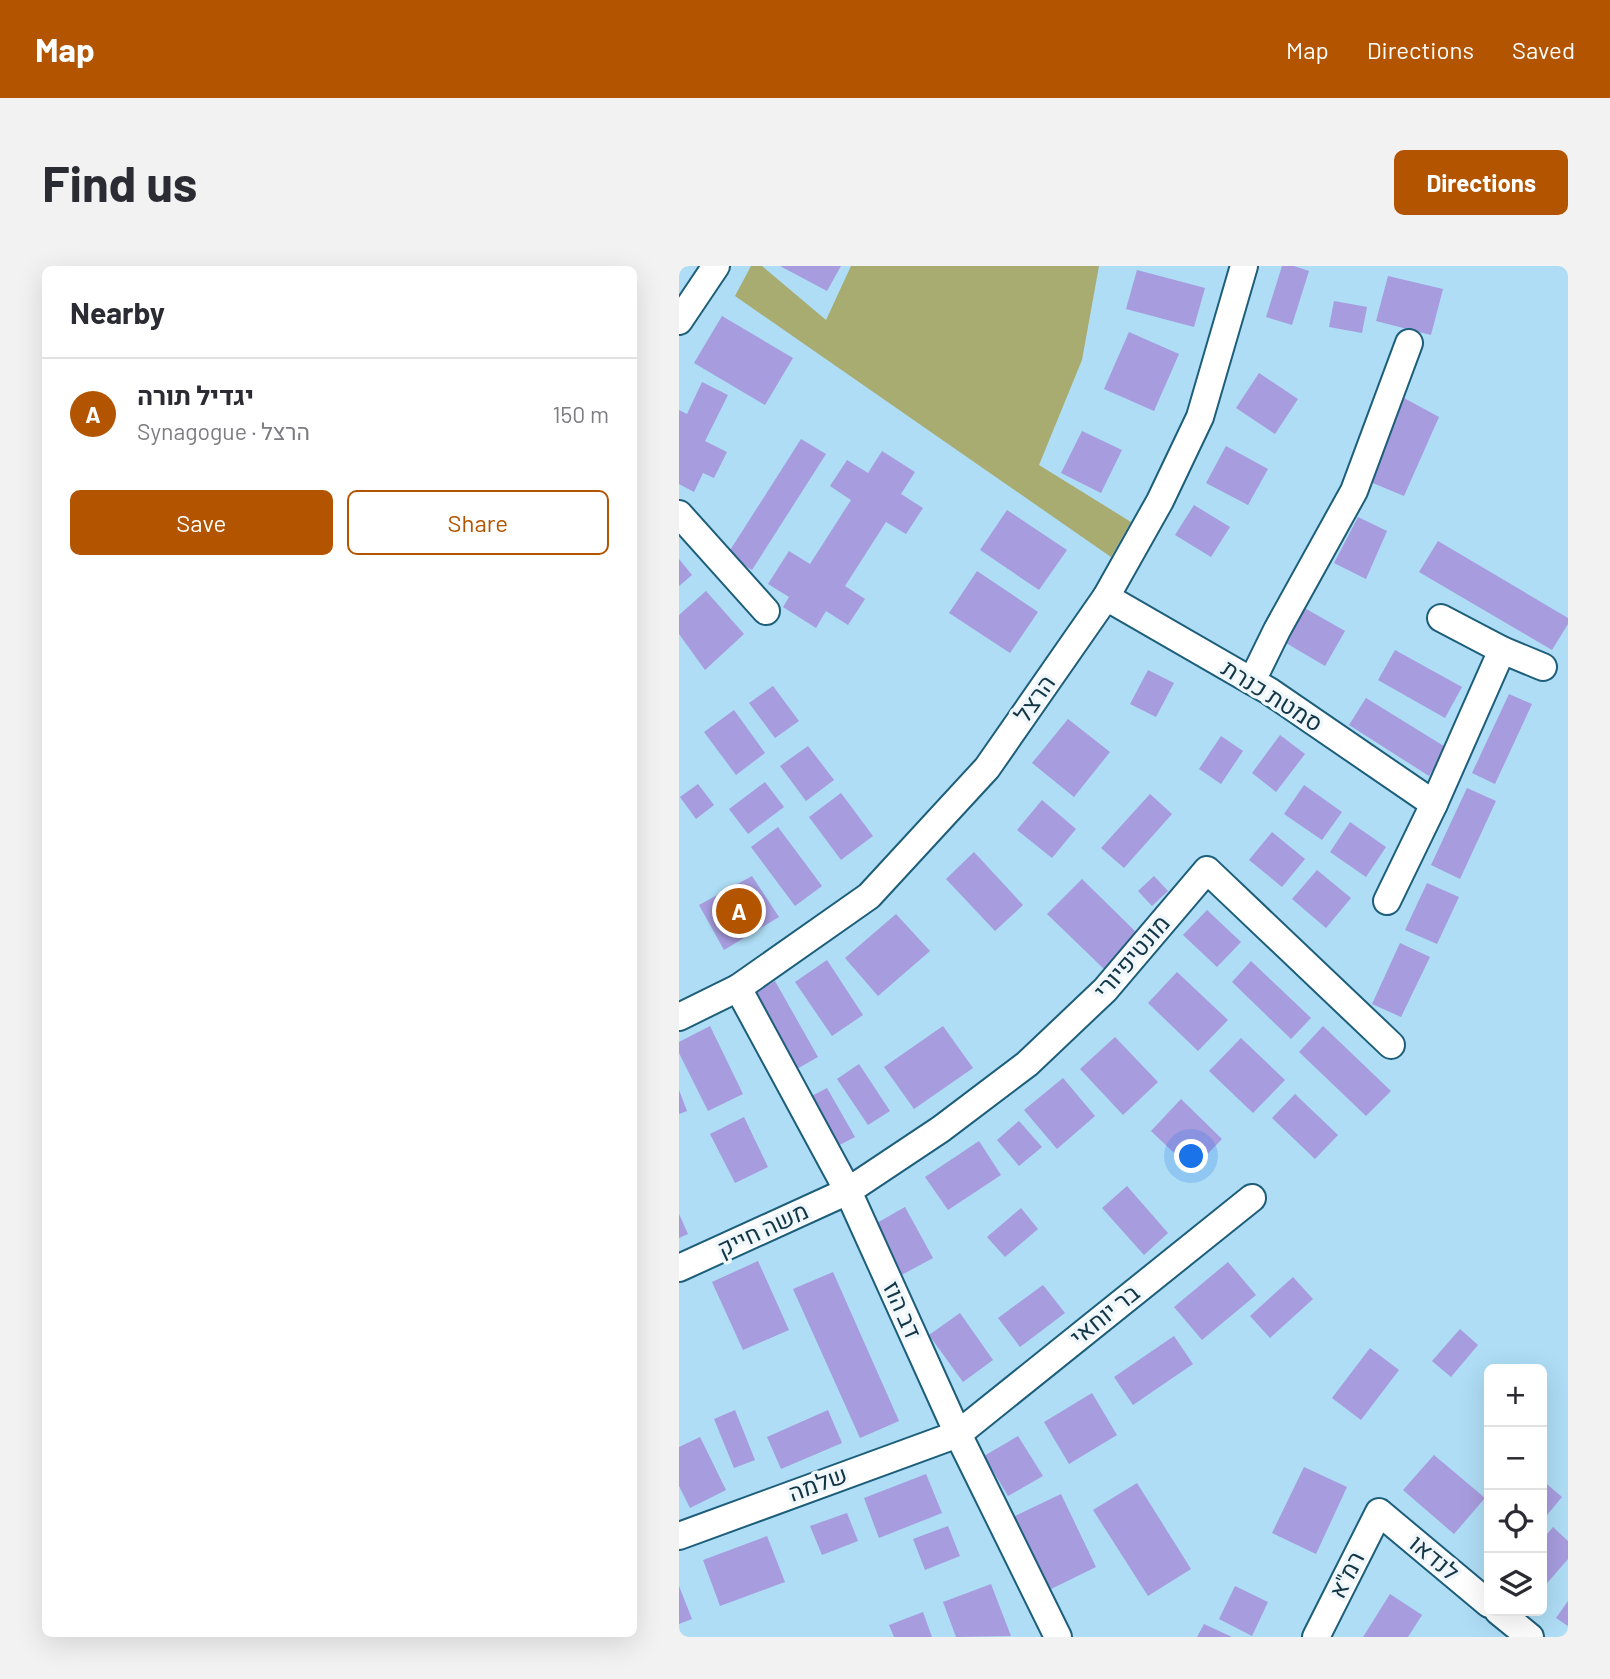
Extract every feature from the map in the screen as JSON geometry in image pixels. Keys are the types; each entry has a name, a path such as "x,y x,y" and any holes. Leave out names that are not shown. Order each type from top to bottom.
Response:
{"street":[{"path":"679,321 716,266"},
{"name":"הרצל","path":"679,1017 738,988 869,896 987,768 1106,597 1160,501 1200,417 1244,266"},
{"path":"1252,681 1354,491 1409,343"},
{"path":"679,514 766,611"},
{"name":"סמטת כנרת","path":"1106,597 1252,681 1434,804"},
{"path":"1441,618 1502,650 1543,667"},
{"path":"1387,901 1434,804 1502,650"},
{"name":"מונטיפיורי","path":"848,1191 941,1129 1027,1064 1105,990 1207,870 1391,1045"},
{"name":"דב הוז","path":"738,988 848,1191 958,1434 1058,1637"},
{"name":"משה חייק","path":"679,1268 848,1191"},
{"name":"בר יוחאי","path":"958,1434 1252,1198"},
{"name":"שלמה","path":"679,1536 958,1434"},
{"name":"לנדאו","path":"1379,1512 1484,1600"},
{"name":"רמ\"א","path":"1316,1637 1379,1512"},
{"path":"1504,1616 1529,1637"}],"green space":[{"path":"751,266 762,266 826,320 851,266 1099,266 1082,360 1039,465 1131,522 1111,557 735,296"}],"building":[{"path":"780,266 841,266 827,291"},
{"path":"1282,266 1294,266 1309,271 1292,325 1266,317"},
{"path":"1137,270 1205,288 1194,327 1126,309"},
{"path":"1388,276 1443,289 1431,335 1376,321"},
{"path":"1334,301 1367,307 1362,333 1329,327"},
{"path":"722,316 793,358 765,405 694,363"},
{"path":"1129,332 1179,354 1154,411 1104,389"},
{"path":"1259,373 1298,399 1275,434 1236,408"},
{"path":"702,382 728,395 705,441 727,452 714,478 703,473 694,492 679,484 679,410 687,414"},
{"path":"1404,398 1439,417 1404,496 1368,481"},
{"path":"1082,431 1122,450 1101,493 1061,473"},
{"path":"801,439 826,454 752,570 727,555"},
{"path":"1226,446 1268,469 1248,505 1206,483"},
{"path":"882,451 915,472 901,494 923,508 906,534 886,522 845,586 865,599 848,625 826,611 816,628 783,607 789,597 768,584 789,551 810,564 851,500 830,486 847,460 868,473"},
{"path":"1194,505 1230,527 1211,557 1175,535"},
{"path":"1007,510 1067,550 1039,590 980,550"},
{"path":"1358,517 1387,531 1366,579 1334,563"},
{"path":"1438,541 1568,618 1568,624 1552,650 1419,572"},
{"path":"679,559 692,575 679,586"},
{"path":"977,571 1038,612 1010,653 949,613"},
{"path":"706,591 744,634 705,670 679,634 679,615"},
{"path":"1301,606 1345,631 1325,666 1281,640"},
{"path":"1395,650 1462,687 1445,718 1378,680"},
{"path":"1148,670 1174,683 1156,717 1130,704"},
{"path":"773,686 799,721 775,738 749,703"},
{"path":"1509,694 1532,704 1495,784 1472,773"},
{"path":"1366,698 1447,748 1429,776 1349,725"},
{"path":"734,710 765,753 736,775 704,732"},
{"path":"1068,719 1110,752 1074,797 1032,763"},
{"path":"1280,735 1305,754 1276,792 1252,773"},
{"path":"1221,736 1243,751 1221,784 1199,769"},
{"path":"808,746 834,780 806,801 780,766"},
{"path":"765,782 784,807 748,834 729,809"},
{"path":"698,784 714,805 696,819 680,797"},
{"path":"1304,785 1342,812 1322,840 1284,814"},
{"path":"1467,788 1496,801 1460,879 1431,865"},
{"path":"841,793 873,836 841,860 809,817"},
{"path":"1150,794 1172,814 1124,868 1101,848"},
{"path":"1042,800 1076,829 1052,858 1017,830"},
{"path":"1350,822 1386,847 1366,877 1330,852"},
{"path":"778,827 822,886 795,906 751,847"},
{"path":"1272,832 1305,859 1282,887 1249,860"},
{"path":"974,852 1023,905 995,931 946,879"},
{"path":"1317,870 1351,898 1326,928 1292,899"},
{"path":"752,876 779,917 724,950 699,905"},
{"path":"1154,876 1168,891 1152,906 1138,891"},
{"path":"1082,879 1138,934 1104,969 1047,914"},
{"path":"1427,883 1459,897 1437,944 1405,930"},
{"path":"1207,910 1241,942 1217,967 1183,935"},
{"path":"896,914 930,951 878,996 845,958"},
{"path":"1400,943 1430,957 1401,1017 1372,1004"},
{"path":"827,960 863,1015 832,1036 795,982"},
{"path":"1251,961 1311,1018 1291,1039 1232,982"},
{"path":"1177,972 1228,1020 1198,1051 1148,1003"},
{"path":"775,981 818,1057 795,1070 752,995"},
{"path":"710,1026 743,1094 708,1111 679,1053 679,1042"},
{"path":"943,1026 973,1068 914,1109 884,1067"},
{"path":"1323,1026 1391,1091 1366,1116 1299,1052"},
{"path":"1115,1037 1158,1082 1123,1115 1080,1069"},
{"path":"1241,1038 1285,1080 1253,1113 1209,1071"},
{"path":"859,1064 890,1111 868,1125 837,1079"},
{"path":"1063,1078 1095,1116 1057,1149 1024,1110"},
{"path":"827,1088 855,1137 830,1150 802,1101"},
{"path":"679,1090 687,1111 679,1114"},
{"path":"1295,1094 1338,1135 1315,1159 1272,1118"},
{"path":"1181,1099 1222,1139 1192,1170 1151,1131"},
{"path":"744,1117 768,1167 735,1183 710,1134"},
{"path":"1019,1121 1042,1147 1019,1166 997,1140"},
{"path":"979,1141 1001,1175 948,1210 925,1177"},
{"path":"1127,1186 1168,1233 1144,1255 1102,1208"},
{"path":"905,1207 933,1258 896,1278 868,1228"},
{"path":"1021,1208 1038,1229 1005,1257 987,1237"},
{"path":"679,1214 688,1234 679,1238"},
{"path":"758,1261 789,1330 743,1350 712,1282"},
{"path":"1228,1262 1256,1295 1202,1340 1174,1307"},
{"path":"833,1272 899,1421 860,1438 793,1289"},
{"path":"1293,1277 1313,1299 1270,1338 1250,1316"},
{"path":"1043,1285 1065,1313 1020,1347 998,1318"},
{"path":"960,1313 993,1360 963,1382 929,1335"},
{"path":"1460,1329 1478,1345 1451,1377 1432,1361"},
{"path":"1174,1336 1193,1364 1133,1405 1114,1377"},
{"path":"1370,1348 1399,1370 1361,1420 1332,1398"},
{"path":"1092,1393 1117,1435 1069,1464 1044,1422"},
{"path":"735,1410 755,1460 734,1468 714,1419"},
{"path":"828,1410 842,1443 781,1469 767,1437"},
{"path":"1018,1436 1043,1476 1008,1496 984,1456"},
{"path":"700,1437 726,1490 690,1508 679,1486 679,1447"},
{"path":"1434,1455 1484,1499 1454,1534 1403,1490"},
{"path":"1304,1467 1347,1487 1316,1554 1272,1533"},
{"path":"926,1474 942,1513 879,1538 864,1498"},
{"path":"1137,1483 1191,1569 1148,1596 1093,1510"},
{"path":"1547,1484 1562,1497 1547,1515"},
{"path":"1061,1494 1096,1567 1047,1591 1011,1518"},
{"path":"847,1513 858,1541 822,1555 810,1526"},
{"path":"948,1526 960,1556 925,1570 913,1539"},
{"path":"1553,1527 1568,1541 1568,1559 1547,1583 1547,1553 1547,1534"},
{"path":"767,1536 785,1582 720,1606 703,1560"},
{"path":"991,1584 1011,1636 956,1637 943,1602"},
{"path":"679,1586 692,1619 679,1624"},
{"path":"1235,1586 1268,1602 1252,1636 1219,1619"},
{"path":"1390,1594 1422,1615 1408,1637 1363,1637"},
{"path":"1568,1601 1568,1626 1556,1618"},
{"path":"923,1612 932,1637 894,1637 889,1625"},
{"path":"1204,1624 1232,1637 1197,1637"}],"place":[{"name":"יגדיל תורה","path":"739,911"}]}
